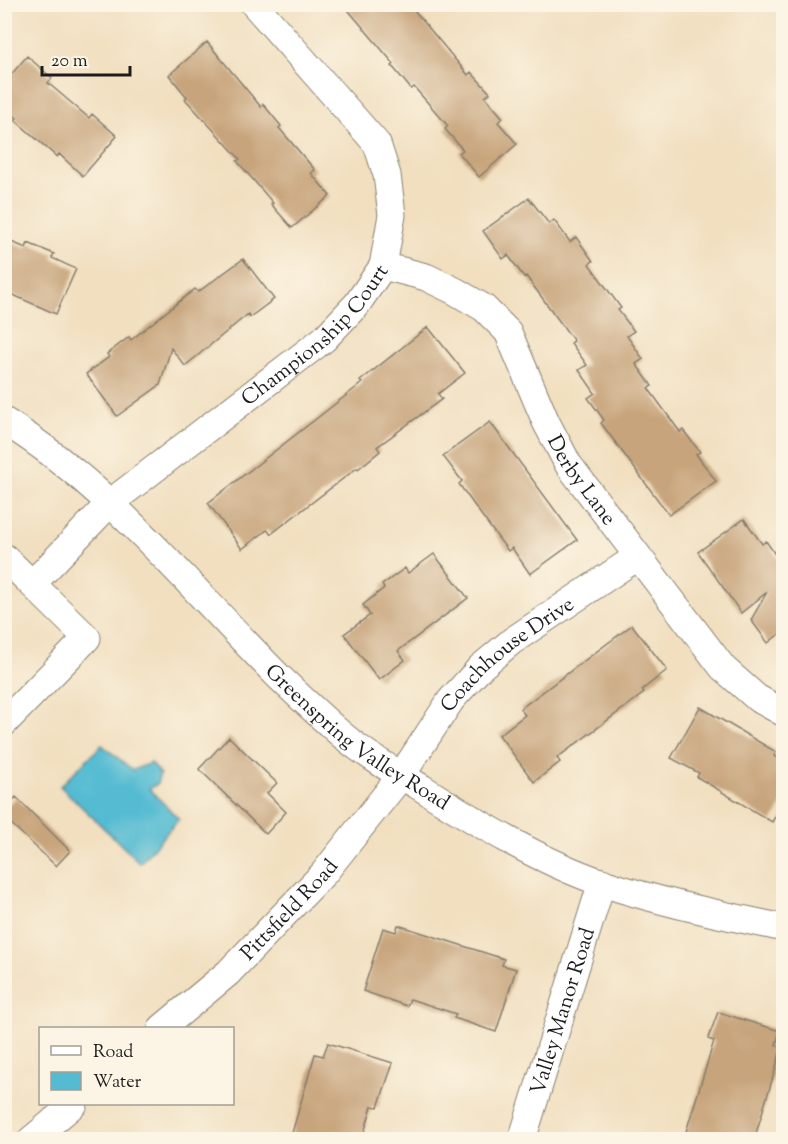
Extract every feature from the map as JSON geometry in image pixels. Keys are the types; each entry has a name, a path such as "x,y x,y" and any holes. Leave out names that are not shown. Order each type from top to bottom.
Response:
{"street":[{"name":"Championship Court","path":"32,584 110,503 324,339 357,304 383,266 392,215 387,175 377,144 254,4"},
{"name":"Derby Lane","path":"383,266 426,277 455,291 484,308 508,332 546,422 568,464 723,668 757,698 783,712"},
{"name":"Greenspring Valley Road","path":"4,421 23,432 65,464 110,503 280,678 344,737 401,776 467,817 538,855 602,882 682,906 783,928"},
{"name":"Coachhouse Drive","path":"401,776 451,700 481,667 512,641 637,556"},
{"path":"4,557 87,638 4,723"},
{"name":"Pittsfield Road","path":"164,1027 228,973 291,909 324,873 401,776"},
{"name":"Valley Manor Road","path":"522,1140 602,882"},
{"path":"32,1140 73,1105"}],"water":[{"path":"102,745 133,770 151,763 160,774 157,784 149,789 179,819 140,863 60,786"}],"building":[{"path":"343,4 409,4 468,75 471,72 490,93 485,97 503,118 498,122 517,144 479,177 459,153 463,150 445,129 448,126 414,87 411,89 392,66 394,64"},
{"path":"207,42 261,107 263,104 281,126 279,128 315,170 311,173 330,196 292,228 237,161 240,159 185,99 187,97 169,75"},
{"path":"27,56 52,78 48,83 89,118 92,114 117,136 83,176 59,154 57,157 15,120 17,118 4,107 4,83"},
{"path":"529,198 549,224 554,220 570,242 576,237 593,261 589,264 621,308 618,310 634,331 627,336 643,359 636,364 652,386 648,388 680,432 683,430 700,452 696,454 716,481 669,515 601,423 604,420 588,398 595,393 579,370 587,365 571,343 574,341 526,276 524,277 508,255 503,259 483,231"},
{"path":"4,239 26,248 28,243 54,254 52,258 76,269 56,314 4,291"},
{"path":"243,259 274,299 250,317 248,314 185,366 171,348 160,385 117,416 86,374 109,357 107,354 129,337 131,340 195,289 198,292"},
{"path":"428,327 465,373 438,394 442,399 377,447 380,451 358,469 271,534 267,530 242,549 208,503 362,383 360,381"},
{"path":"490,422 577,540 530,574 512,548 508,551 490,527 459,484 462,481 443,456"},
{"path":"744,519 762,544 766,541 783,566 783,631 768,643 751,620 767,592 741,613 698,552"},
{"path":"434,554 468,598 398,651 405,660 379,680 344,634 370,615 363,605 384,588 382,585 405,568 408,573"},
{"path":"632,625 667,670 642,690 644,693 557,758 560,762 534,782 499,735 525,715 520,709"},
{"path":"700,707 776,752 774,756 783,761 783,803 772,822 697,777 699,773 671,758"},
{"path":"229,737 277,783 267,793 286,812 266,834 199,769"},
{"path":"16,797 70,851 56,866 4,817 4,809"},
{"path":"398,925 504,959 502,965 516,969 496,1032 454,1018 456,1014 410,999 407,1006 363,991 383,928 396,932"},
{"path":"718,1012 780,1031 776,1045 782,1047 754,1140 700,1140 685,1135 714,1041 708,1039"},
{"path":"328,1043 393,1063 378,1107 372,1106 362,1140 290,1140 315,1054 323,1056"}]}
